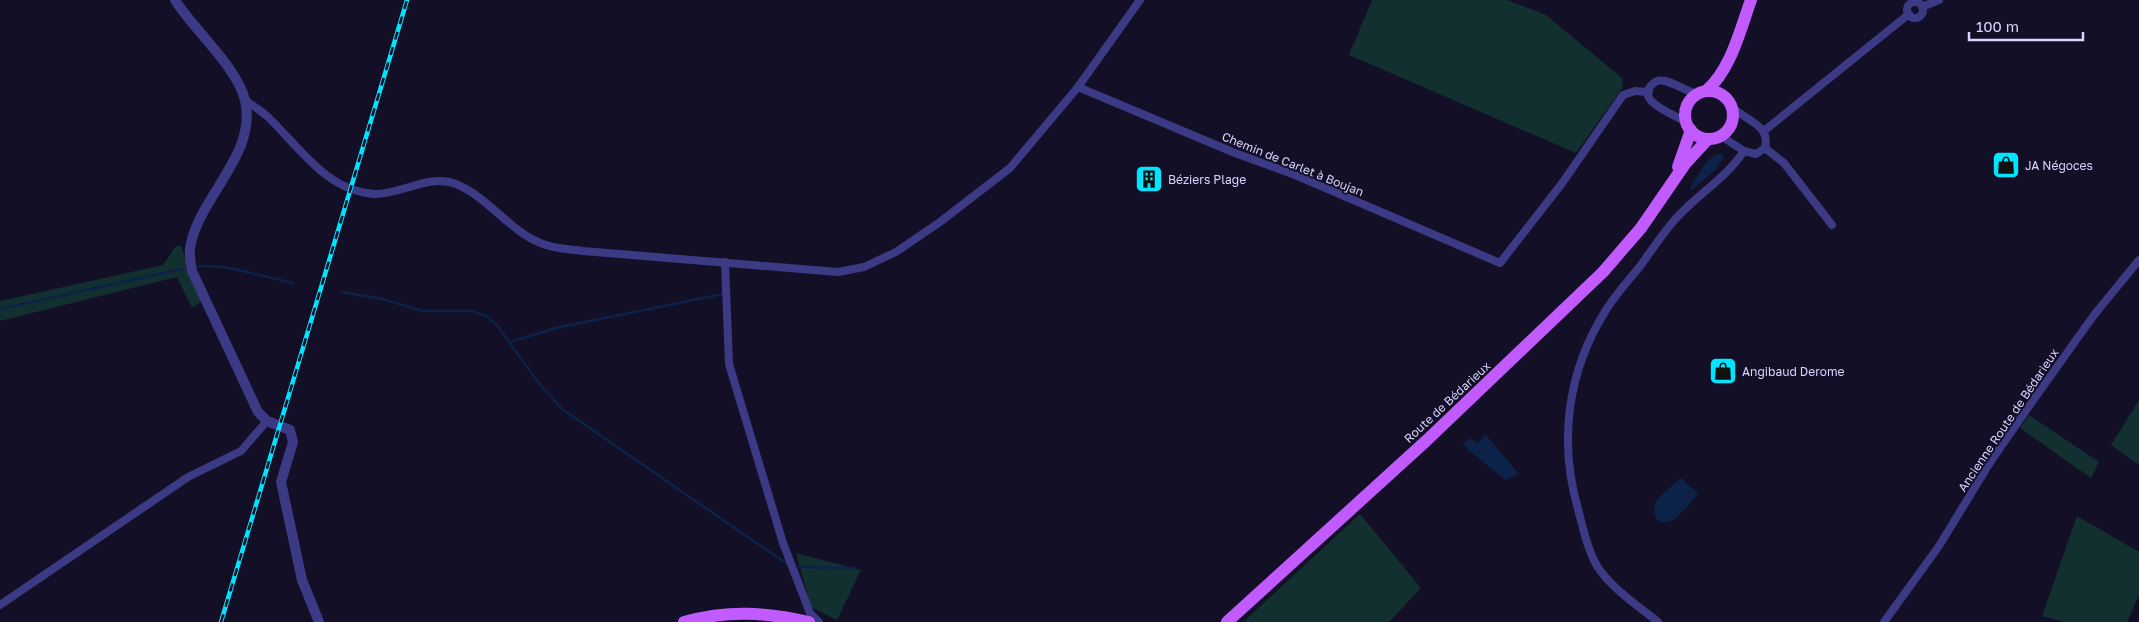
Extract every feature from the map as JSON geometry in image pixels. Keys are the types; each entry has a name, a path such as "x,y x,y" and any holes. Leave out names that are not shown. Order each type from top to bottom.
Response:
{"main road":[{"path":"1734,46 1724,86 1732,119 1726,132 1721,136 1708,139 1695,135 1688,126 1685,116 1688,103 1702,93 1721,74 1734,46 1751,0"},
{"path":"1702,93 1719,94 1728,102"},
{"name":"Route de Bédarieux","path":"1670,186 1690,137 1688,126"},
{"name":"Route de Bédarieux","path":"1226,622 1406,460 1603,272 1641,228 1685,164 1708,139"},
{"path":"684,622 736,612 777,615 809,622"}],"street":[{"path":"175,0 236,78 245,100 246,118 238,151 194,230 189,250 196,279 258,412 267,421 290,430 293,442 281,482 302,580 319,622"},
{"path":"245,100 269,118 302,154 328,177 352,188 372,194 383,194 430,182 452,182 482,199 516,229 546,245 583,251 838,272 864,267 896,252 940,222 1010,168 1078,87 1140,0"},
{"path":"1922,7 1939,0"},
{"path":"1908,14 1908,6 1912,1 1922,7"},
{"path":"1908,14 1913,17 1918,16 1922,12 1922,7"},
{"path":"1764,131 1908,14"},
{"path":"1688,126 1655,106 1650,99 1649,92 1653,84 1663,80 1702,93"},
{"name":"Chemin de Carlet à Boujan","path":"1078,87 1235,153 1295,174 1500,263 1563,182 1623,95 1635,91 1649,92"},
{"path":"1721,136 1744,151 1756,154 1765,148 1767,138 1764,131 1744,118 1728,102"},
{"path":"1765,148 1784,163 1832,226"},
{"path":"1658,622 1606,577 1589,548 1574,494 1569,465 1568,412 1573,384 1584,350 1595,328 1621,289 1673,222 1730,170 1744,151"},
{"name":"Ancienne Route de Bédarieux","path":"1884,622 1939,546 1991,461 2034,399 2094,315 2139,260"},
{"path":"724,262 730,364 784,543 810,613 819,622"},
{"path":"0,605 188,477 241,451 250,443 267,421"}],"green space":[{"path":"1372,0 1507,0 1546,15 1622,78 1623,87 1576,153 1349,55"},
{"path":"176,246 181,246 201,302 192,308 177,277 0,321 0,301 163,265"},
{"path":"2139,400 2139,465 2111,445"},
{"path":"2029,415 2099,462 2091,478 2020,428"},
{"path":"1360,514 1421,588 1389,622 1243,622"},
{"path":"2077,516 2139,552 2139,595 2127,622 2064,622 2042,616"},
{"path":"796,553 861,570 837,620 811,607"}],"water":[{"path":"1722,153 1724,158 1714,171 1692,190 1690,188 1703,167 1712,157"},
{"path":"1485,435 1519,474 1505,480 1463,445 1469,438 1478,443"},
{"path":"1681,478 1698,493 1680,515 1672,521 1660,521 1655,516 1655,504 1662,494"}],"waterway":[{"path":"199,266 225,267 293,283"},
{"path":"0,309 182,269"},
{"path":"342,292 382,299 423,311 472,311 486,316 497,325 538,382 562,409 787,564"},
{"path":"510,342 556,328 723,294"},
{"path":"799,567 854,568"}],"railway":[{"path":"221,622 407,0"}],"place":[{"name":"JA Négoces","path":"2006,165"},
{"name":"Béziers Plage","path":"1149,179"},
{"name":"Angibaud Derome","path":"1723,371"}]}
